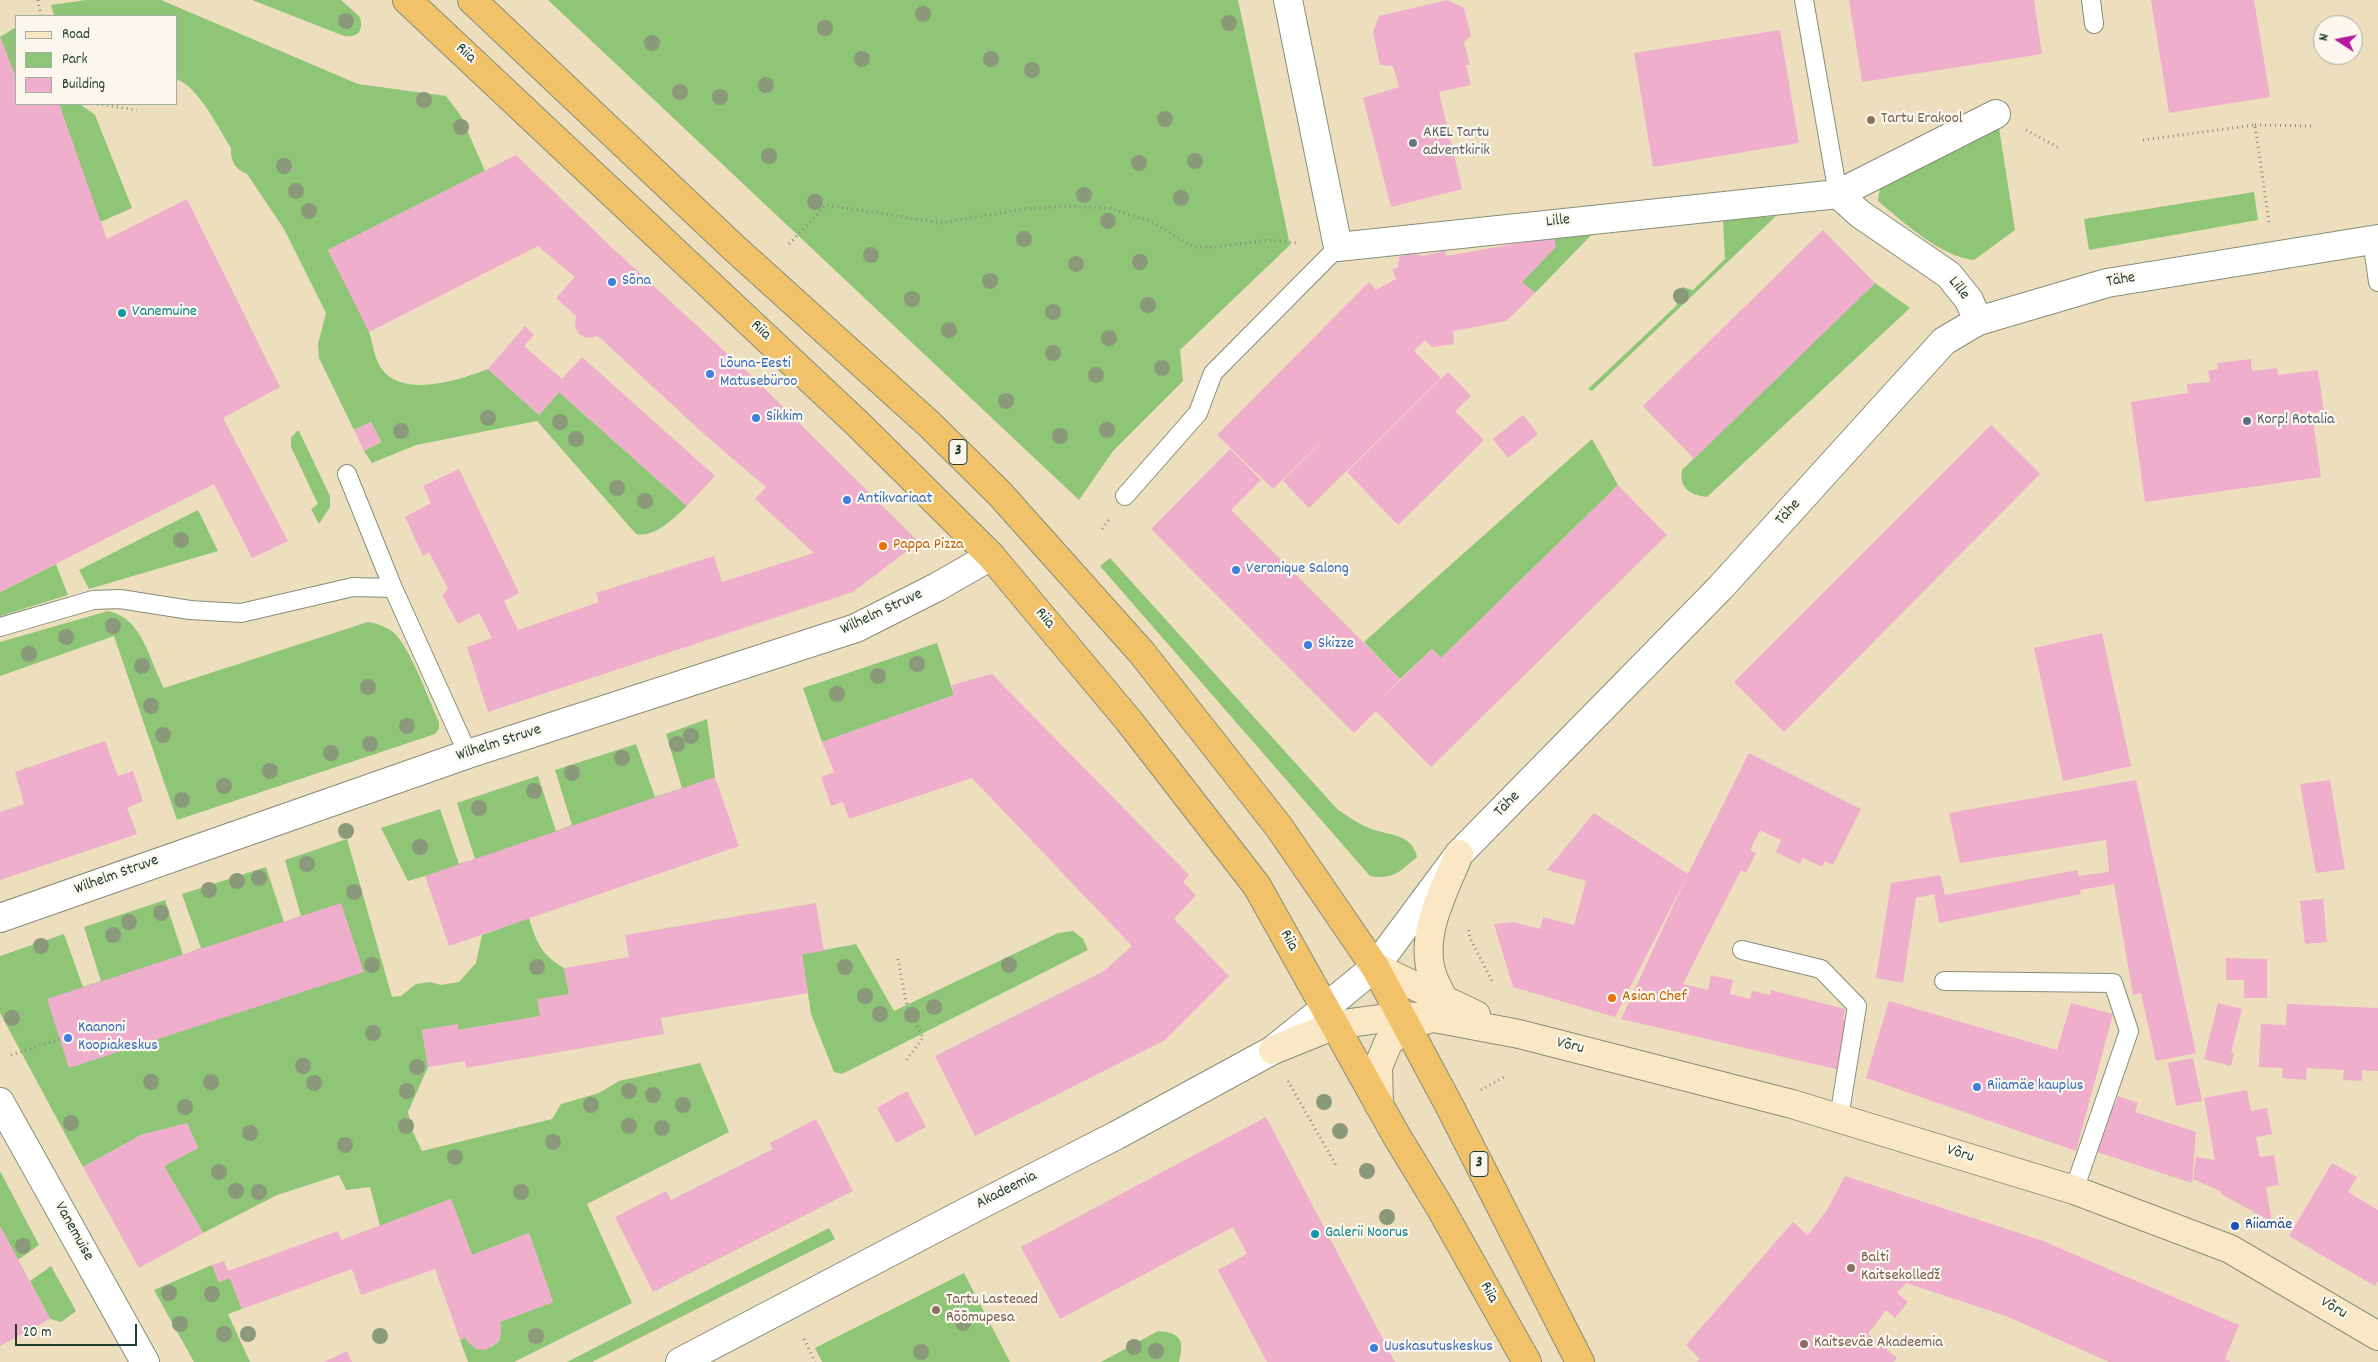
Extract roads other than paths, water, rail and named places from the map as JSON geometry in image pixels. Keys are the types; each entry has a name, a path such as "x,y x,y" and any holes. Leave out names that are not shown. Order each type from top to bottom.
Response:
{"highway":[{"name":"Riia","path":"407,0 858,425 991,556 1129,721 1257,886 1379,1105 1441,1209 1527,1362"},
{"name":"3","path":"472,0 732,246 929,424 1000,494 1064,564 1154,668 1279,826 1375,967 1450,1107 1580,1362"}],"main road":[{"path":"1330,1016 1440,1010 1428,951 1435,913 1459,854"},
{"name":"Võru","path":"1375,967 1440,1010 1519,1034 1792,1104 2074,1190 2230,1249 2378,1336"},
{"path":"1379,1105 1378,1066 1399,1013"}],"street":[{"path":"1288,0 1338,247"},
{"path":"1838,194 1996,114"},
{"name":"Lille","path":"1338,247 1838,194 1860,214 1949,275 1969,300 1978,321"},
{"name":"Tähe","path":"1330,1016 1375,967 1459,854 1721,587 1944,341 1978,321 2107,283 2375,240"},
{"name":"Wilhelm Struve","path":"0,918 468,754 856,628 937,587 991,556"},
{"name":"Akadeemia","path":"680,1362 974,1208 1117,1136 1273,1050 1330,1016"},
{"name":"Vanemuise","path":"0,1102 145,1362"}],"lane":[{"path":"1804,0 1838,194"},
{"path":"2091,0 2094,24"},
{"path":"2375,240 2378,282"},
{"path":"1125,496 1198,413 1213,373 1338,247"},
{"path":"347,474 393,588 468,754"},
{"path":"0,627 93,600 120,599 190,610 241,613 353,587 393,588"},
{"path":"1742,950 1821,969 1857,1006 1839,1118"},
{"path":"1944,980 2113,983 2129,1031 2074,1190"}],"place":[{"name":"Tartu Erakool","path":"1871,120"},
{"name":"AKEL Tartu adventkirik","path":"1413,143"},
{"name":"Sõna","path":"612,282"},
{"name":"Vanemuine","path":"122,313"},
{"name":"Lõuna-Eesti Matusebüroo","path":"710,374"},
{"name":"Sikkim","path":"756,418"},
{"name":"Korp! Rotalia","path":"2247,421"},
{"name":"Antikvariaat","path":"847,500"},
{"name":"Pappa Pizza","path":"883,546"},
{"name":"Veronique Salong","path":"1236,570"},
{"name":"Skizze","path":"1308,645"},
{"name":"Asian Chef","path":"1612,998"},
{"name":"Kaanoni Koopiakeskus","path":"68,1038"},
{"name":"Riiamäe kauplus","path":"1977,1087"},
{"name":"Riiamäe","path":"2235,1226"},
{"name":"Galerii Noorus","path":"1315,1234"},
{"name":"Balti Kaitsekolledž","path":"1851,1268"},
{"name":"Tartu Lasteaed Rõõmupesa","path":"936,1310"},
{"name":"Kaitseväe Akadeemia","path":"1804,1344"},
{"name":"Uuskasutuskeskus","path":"1374,1348"}]}
